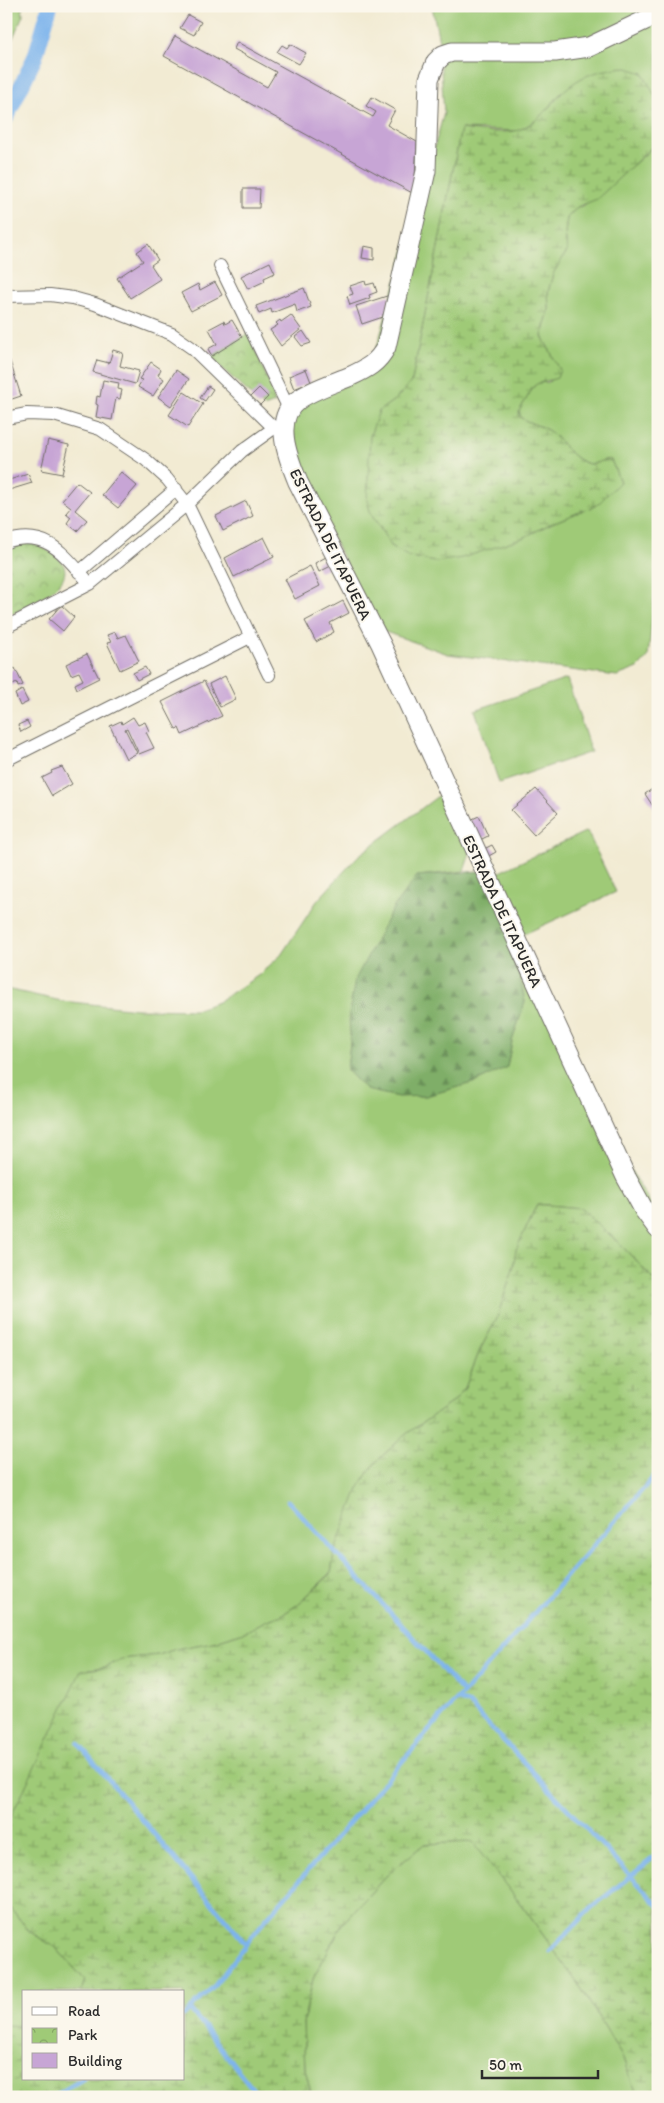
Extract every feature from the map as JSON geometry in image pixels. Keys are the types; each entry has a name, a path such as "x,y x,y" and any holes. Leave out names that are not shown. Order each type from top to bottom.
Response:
{"street":[{"path":"6,627 90,584 187,504 227,465 282,421 303,396 372,366 382,355 386,348 426,171 429,79 436,62 443,55 452,52 555,52 589,47 658,14"},
{"path":"220,266 282,421"},
{"path":"6,296 50,295 72,298 95,304 172,334 282,421"},
{"path":"6,418 27,414 54,415 100,429 146,460 176,489 187,504 269,675"},
{"name":"ESTRADA DE ITAPUERA","path":"282,421 288,455 298,482 381,644 626,1177 644,1210 658,1229"},
{"path":"80,572 176,489"},
{"path":"6,542 19,538 29,538 48,543 63,554 90,584"},
{"path":"6,760 250,637"}],"green space":[{"path":"6,6 22,6 23,15 6,54"},
{"path":"432,6 658,6 658,112 656,98 563,91 537,120 518,131 461,129 412,381 397,398 379,411 371,514 392,547 522,538 552,523 597,505 620,482 611,460 589,464 577,459 549,431 521,418 519,411 537,383 549,382 560,370 542,336 549,309 548,292 553,273 567,251 565,233 567,218 577,207 583,206 612,184 652,148 658,125 658,583 654,599 648,657 638,668 617,676 448,654 377,629 301,471 292,439 292,424 305,400 370,371 444,113 439,41"},
{"path":"624,67 643,73 656,98 658,125 652,147 597,199 577,207 567,218 565,233 567,251 553,274 548,292 549,309 542,336 560,370 557,378 534,386 519,411 521,418 549,431 577,459 589,464 611,460 620,482 597,505 552,523 522,538 462,558 435,562 409,557 392,547 371,514 367,501 370,436 379,411 397,398 412,381 461,129 499,132 519,130 537,119 575,82 590,74"},
{"path":"249,333 273,393 275,403 264,407 210,357"},
{"path":"29,542 51,552 62,563 65,573 60,583 50,592 6,617 6,548"},
{"path":"567,679 591,752 499,783 475,710"},
{"path":"442,793 470,853 464,871 417,876 350,1043 347,1070 507,1067 512,1041 525,1002 519,972 527,968 621,1154 658,1216 658,1284 619,1243 580,1208 537,1204 516,1250 513,1269 497,1318 480,1350 465,1388 454,1401 405,1435 378,1460 367,1474 334,1554 331,1573 297,1605 282,1615 265,1621 247,1631 213,1642 176,1649 159,1655 122,1659 106,1667 89,1669 6,1827 6,989 62,1001 137,1009 195,1010 218,1002 259,975 281,955 317,901 358,856"},
{"path":"587,831 616,892 522,935 493,875"},
{"path":"479,871 530,965 519,972 525,1002 512,1041 507,1067 476,1082 426,1096 398,1097 366,1090 347,1070 350,1043 349,1013 355,980 393,908 417,876"},
{"path":"537,1204 580,1208 619,1243 658,1284 658,1809 656,1813 658,1814 658,2097 637,2097 623,2058 581,1988 526,1911 472,1842 424,1844 386,1876 342,1924 313,1979 303,2023 305,2069 312,2097 6,2097 6,2025 22,2026 22,2080 185,2080 185,1990 82,1990 85,1980 56,1948 29,1931 6,1902 6,1827 81,1671 106,1667 122,1659 159,1655 176,1649 213,1642 247,1631 265,1621 282,1615 297,1605 331,1574 334,1554 346,1520 358,1489 367,1474 378,1460 405,1435 454,1401 465,1388 480,1350 497,1318 513,1269 516,1250"},
{"path":"473,1842 526,1911 581,1988 623,2058 637,2097 312,2097 305,2069 303,2023 313,1979 342,1924 386,1876 424,1844"},
{"path":"6,1902 29,1931 56,1948 85,1980 82,1990 22,1990 22,2027 6,2025"}],"building":[{"path":"188,15 201,22 194,35 180,28"},
{"path":"175,36 267,87 276,72 234,49 237,42 373,117 376,112 366,106 372,97 395,110 387,125 417,142 414,194 164,56"},
{"path":"290,44 306,53 299,64 277,52 282,45 287,48"},
{"path":"243,189 260,189 259,208 243,208"},
{"path":"148,244 158,260 151,265 160,279 130,298 117,278 143,261 137,252"},
{"path":"364,246 374,248 374,260 362,258"},
{"path":"270,262 275,273 264,278 265,281 248,289 241,276"},
{"path":"365,281 366,285 374,283 377,292 369,295 370,298 350,305 347,296 353,294 350,286"},
{"path":"215,282 222,295 191,311 181,293 198,284 200,290"},
{"path":"304,288 311,307 297,312 295,304 272,313 271,309 259,314 256,306"},
{"path":"390,295 387,313 383,314 383,317 362,324 356,306"},
{"path":"291,315 301,329 281,346 270,330 278,325 276,323 280,320 281,322"},
{"path":"232,320 242,337 212,356 208,349 217,344 209,329 224,321 225,324"},
{"path":"303,331 311,343 302,346 295,337"},
{"path":"113,350 123,353 120,366 139,371 135,384 93,372 97,360 109,363"},
{"path":"9,358 21,396 6,401 6,359"},
{"path":"151,362 161,369 158,375 164,379 153,396 138,387 142,380 139,379"},
{"path":"306,369 311,382 294,389 289,376"},
{"path":"176,370 189,379 171,406 158,397"},
{"path":"103,380 119,383 118,389 122,390 120,399 116,398 112,420 96,417 97,396 100,397"},
{"path":"208,386 213,389 205,401 200,398"},
{"path":"259,388 268,397 259,406 250,397"},
{"path":"184,392 203,404 188,427 169,415"},
{"path":"48,440 69,445 62,474 41,470"},
{"path":"121,472 137,486 118,508 102,495"},
{"path":"28,474 32,483 9,490 6,481"},
{"path":"77,482 90,492 75,510 87,520 77,531 67,523 71,517 66,513 71,507 62,500"},
{"path":"246,501 253,516 223,531 216,516"},
{"path":"264,537 274,557 234,577 225,558"},
{"path":"326,557 331,566 319,572 315,563"},
{"path":"310,566 320,586 295,599 285,579"},
{"path":"343,601 349,613 330,623 334,632 316,642 305,621"},
{"path":"61,605 74,617 63,631 49,619"},
{"path":"115,632 118,638 126,635 139,661 120,670 107,643 111,642 107,635"},
{"path":"87,654 99,678 77,689 75,684 83,680 79,672 71,675 66,664"},
{"path":"145,667 149,674 137,680 133,673"},
{"path":"15,668 23,685 18,687 17,683 6,688 6,673"},
{"path":"225,676 236,699 220,707 209,684"},
{"path":"204,681 222,716 182,735 179,728 176,729 162,702"},
{"path":"22,690 28,702 20,706 15,694"},
{"path":"133,717 138,725 145,722 149,731 146,732 154,748 139,754 127,728 125,729 137,753 126,759 110,726 121,721 122,724"},
{"path":"27,721 30,727 21,732 18,725"},
{"path":"62,767 72,784 52,796 42,778 52,773 51,771"},
{"path":"658,785 658,814 645,794"},
{"path":"536,789 558,813 534,835 511,810"},
{"path":"479,816 488,836 478,841 468,821"},
{"path":"492,845 496,852 485,858 482,850"}],"waterway":[{"path":"6,118 35,57 50,6"},
{"path":"185,2014 215,1985 261,1925 445,1712 464,1693 658,1472"},
{"path":"288,1501 464,1693"},
{"path":"458,1700 468,1703 658,1905"},
{"path":"78,1743 246,1944"},
{"path":"550,1951 591,1908 658,1854"},
{"path":"190,2009 259,2097"},
{"path":"52,2097 81,2080"}]}
